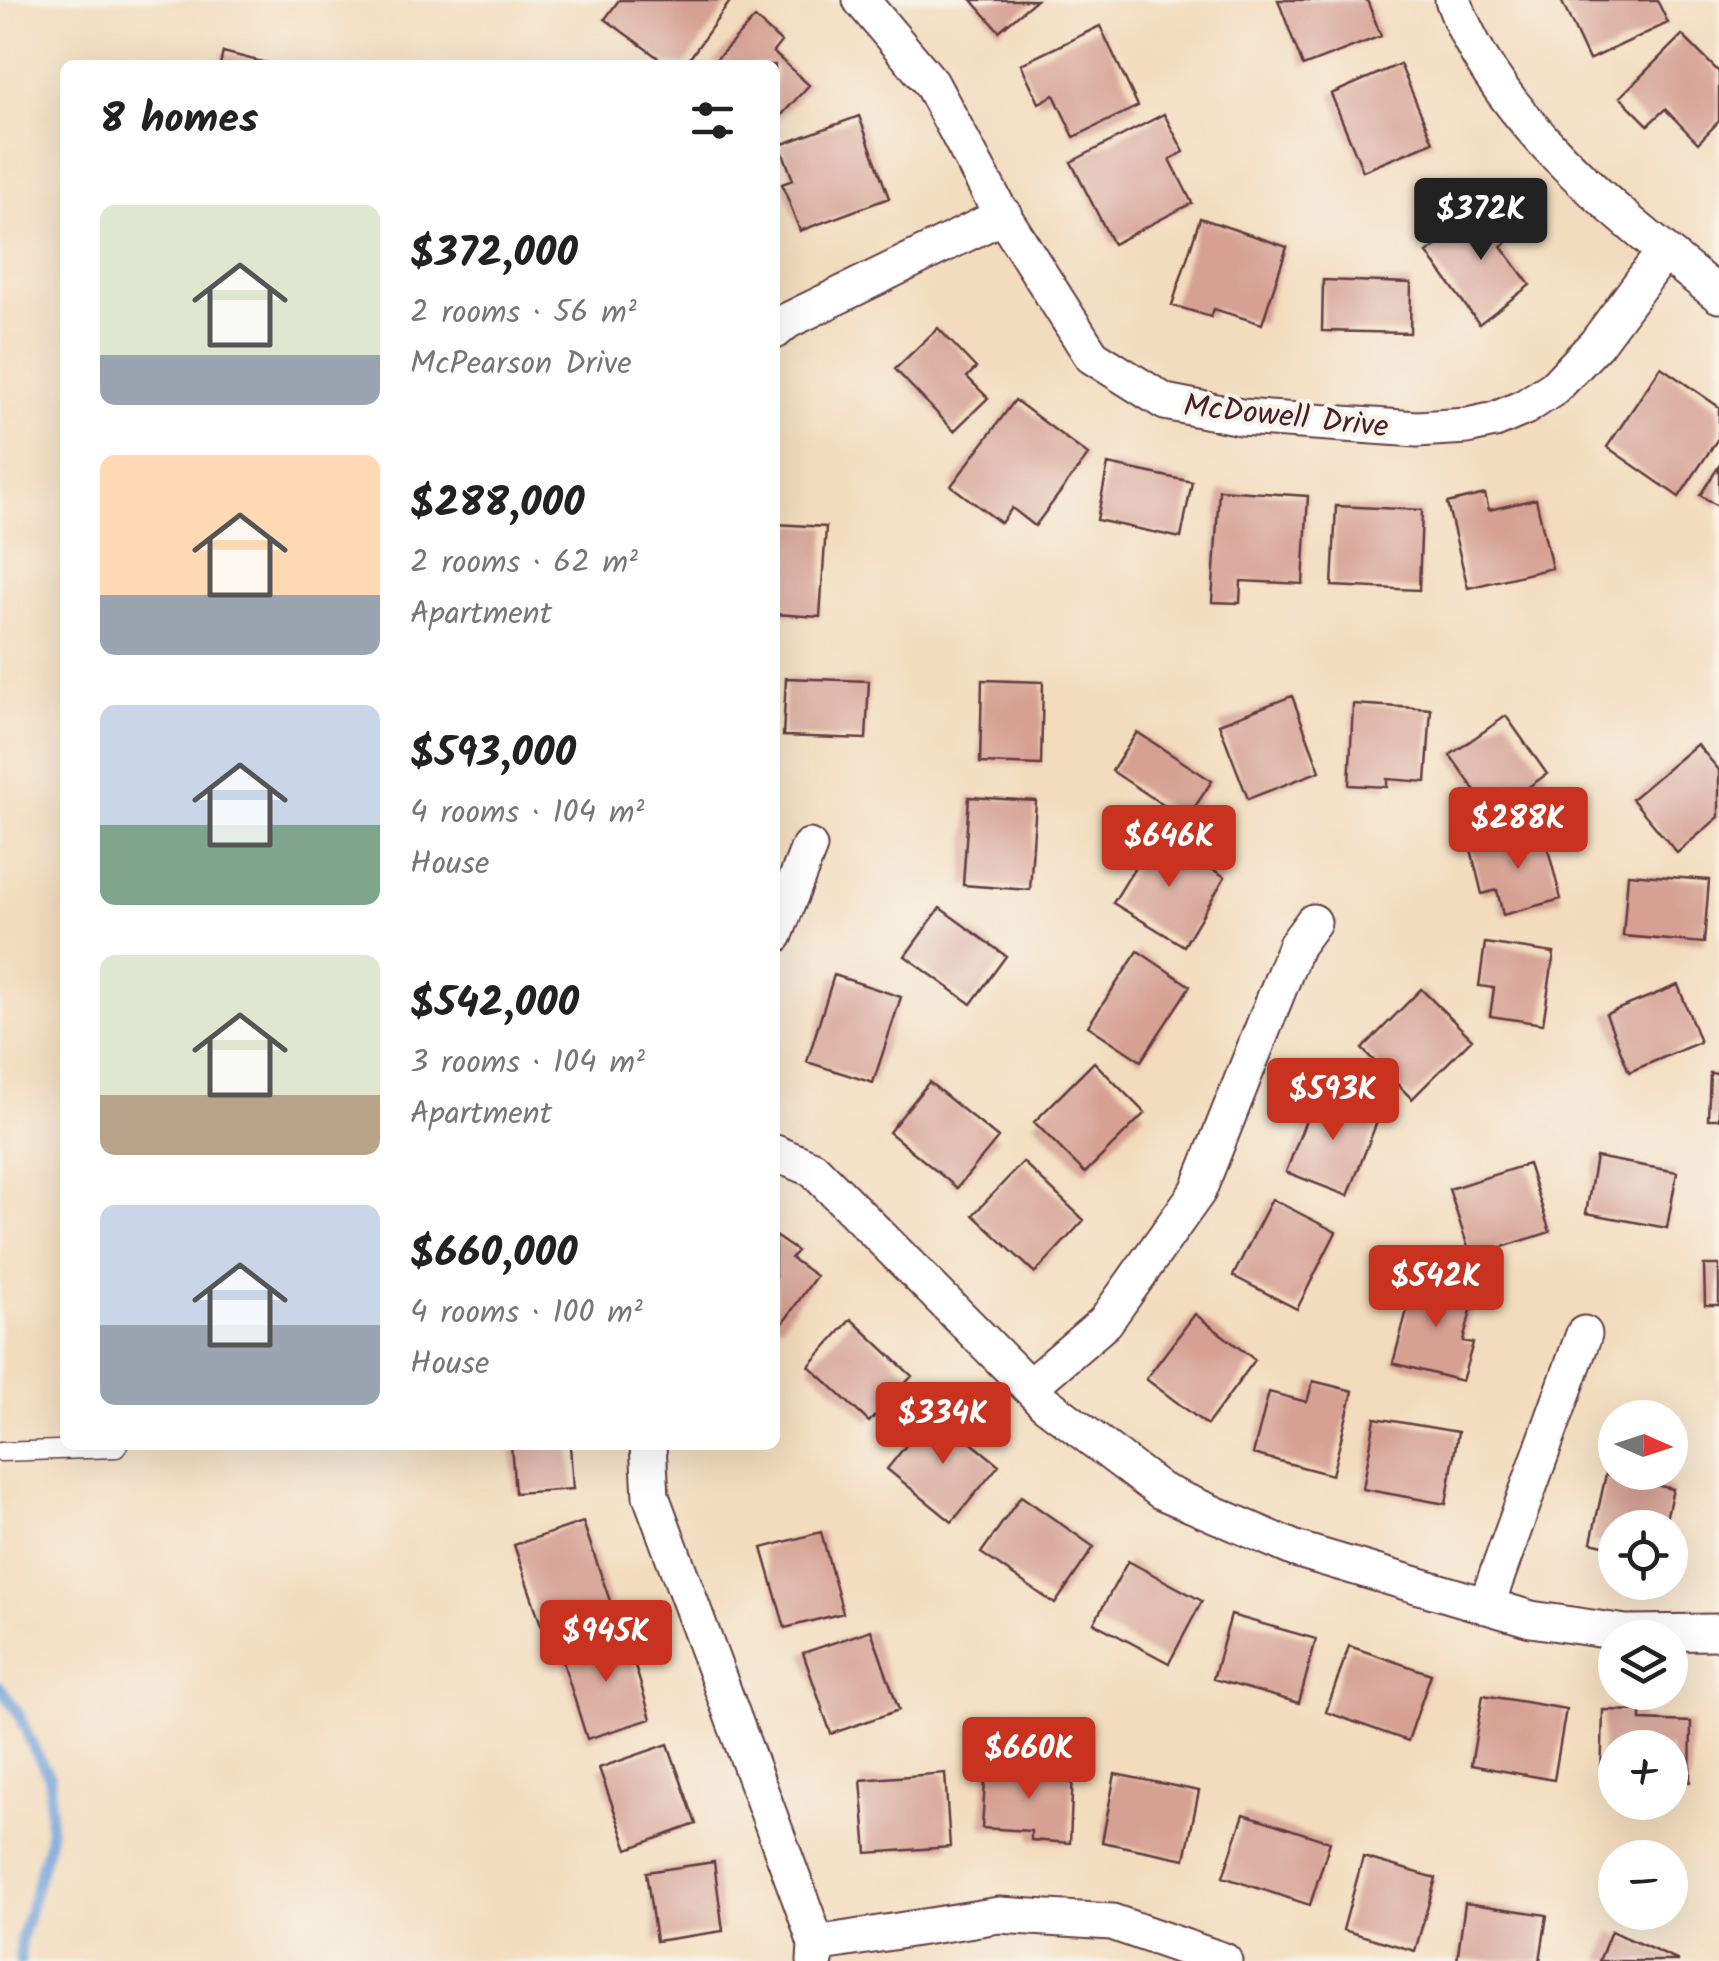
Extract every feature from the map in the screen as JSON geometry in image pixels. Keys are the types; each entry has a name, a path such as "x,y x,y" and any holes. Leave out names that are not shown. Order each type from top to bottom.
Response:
{"street":[{"name":"McDowell Drive","path":"861,0 931,83 1004,215 1092,356 1165,402 1241,417 1416,429 1495,420 1554,388 1596,344 1664,252"},
{"path":"1453,0 1494,82 1548,145 1621,216 1719,295"},
{"path":"780,327 1004,215"},
{"path":"780,922 810,847"},
{"path":"1029,1387 1105,1322 1198,1190 1296,945 1312,922"},
{"path":"780,1155 813,1170 1045,1402 1162,1491 1295,1549 1532,1619 1626,1632 1719,1632"},
{"path":"1486,1606 1584,1334"},
{"path":"648,1450 651,1496 816,1952 998,1915 1112,1922 1224,1961"}],"lane":[{"path":"0,1452 60,1450"}],"building":[{"path":"619,0 731,0 689,60 661,60 605,19"},
{"path":"972,0 1036,0 999,31"},
{"path":"1278,0 1367,0 1381,36 1303,66"},
{"path":"1561,0 1657,0 1668,23 1589,60"},
{"path":"755,18 781,42 773,52 809,85 780,117 780,60 716,60"},
{"path":"1100,26 1138,106 1074,137 1054,95 1039,103 1021,64"},
{"path":"1682,35 1719,72 1719,121 1698,143 1665,109 1648,125 1620,97"},
{"path":"223,52 254,60 221,60"},
{"path":"1400,64 1433,142 1363,171 1331,94"},
{"path":"1164,114 1184,152 1170,159 1192,203 1113,244 1071,162"},
{"path":"859,116 889,198 800,231 782,184 793,180 780,145"},
{"path":"1497,201 1521,232 1501,246 1530,285 1479,324 1427,253"},
{"path":"1200,218 1287,247 1262,324 1214,309 1211,317 1172,305"},
{"path":"1323,280 1411,283 1410,333 1322,331"},
{"path":"938,328 976,368 967,377 988,398 954,431 895,369"},
{"path":"1661,367 1719,407 1719,437 1679,497 1607,447"},
{"path":"1015,400 1088,455 1035,526 1012,508 1001,523 951,486"},
{"path":"1108,464 1192,482 1181,538 1097,520"},
{"path":"1719,466 1719,507 1700,495"},
{"path":"1219,490 1308,496 1303,584 1241,581 1240,603 1212,602"},
{"path":"1485,494 1489,510 1536,499 1552,568 1468,588 1447,503"},
{"path":"1336,506 1422,510 1419,590 1332,586"},
{"path":"780,524 826,527 820,617 780,614"},
{"path":"786,678 869,681 866,739 783,736"},
{"path":"982,680 1043,682 1041,765 980,763"},
{"path":"1292,696 1320,771 1248,799 1219,724"},
{"path":"1353,704 1431,709 1426,782 1387,779 1387,787 1349,785"},
{"path":"1506,716 1547,774 1491,813 1450,755"},
{"path":"1137,732 1212,781 1186,820 1112,771"},
{"path":"1697,744 1719,770 1719,817 1677,853 1632,799"},
{"path":"969,797 1036,801 1030,890 963,885"},
{"path":"1543,830 1561,899 1503,915 1497,890 1482,894 1471,849"},
{"path":"1155,835 1225,877 1184,946 1113,903"},
{"path":"1628,874 1709,880 1704,943 1623,936"},
{"path":"940,908 1006,956 971,1004 905,956"},
{"path":"1485,943 1554,953 1543,1024 1490,1016 1494,988 1479,986"},
{"path":"1138,951 1190,986 1141,1061 1088,1026"},
{"path":"834,975 901,997 873,1083 807,1062"},
{"path":"1678,985 1700,1042 1629,1072 1606,1014"},
{"path":"1421,989 1472,1039 1412,1099 1362,1049"},
{"path":"1094,1062 1145,1113 1085,1173 1034,1122"},
{"path":"1710,1073 1719,1074 1719,1119 1708,1119"},
{"path":"929,1082 998,1138 957,1188 889,1132"},
{"path":"1318,1089 1380,1114 1348,1196 1286,1172"},
{"path":"1596,1157 1677,1172 1667,1228 1586,1213"},
{"path":"1023,1162 1084,1220 1035,1273 973,1215"},
{"path":"1528,1164 1550,1232 1471,1257 1449,1189"},
{"path":"1272,1199 1336,1232 1297,1309 1233,1276"},
{"path":"780,1239 797,1251 791,1258 816,1276 781,1326"},
{"path":"1704,1265 1719,1265 1719,1305 1705,1305"},
{"path":"1416,1276 1476,1292 1463,1341 1473,1343 1462,1381 1393,1363"},
{"path":"1195,1314 1255,1360 1207,1425 1146,1379"},
{"path":"851,1319 912,1376 869,1422 809,1366"},
{"path":"1313,1381 1353,1391 1332,1475 1253,1454 1269,1392 1307,1402"},
{"path":"933,1412 999,1465 952,1522 887,1469"},
{"path":"1375,1418 1458,1432 1446,1504 1363,1489"},
{"path":"511,1450 570,1450 573,1489 515,1493"},
{"path":"1602,1490 1673,1490 1668,1510 1598,1510"},
{"path":"1021,1496 1094,1547 1055,1604 981,1553"},
{"path":"1598,1510 1598,1544 1591,1542"},
{"path":"583,1522 611,1604 542,1628 514,1545"},
{"path":"821,1532 843,1613 785,1628 762,1548"},
{"path":"1128,1561 1202,1601 1169,1663 1094,1623"},
{"path":"1231,1615 1316,1639 1299,1703 1213,1679"},
{"path":"871,1630 899,1710 831,1734 803,1653"},
{"path":"625,1632 651,1719 587,1739 560,1652"},
{"path":"1349,1646 1431,1674 1408,1741 1326,1712"},
{"path":"1483,1695 1566,1709 1554,1780 1471,1765"},
{"path":"1603,1710 1641,1711 1641,1720 1691,1722 1690,1782 1688,1730 1602,1730"},
{"path":"668,1744 696,1824 628,1849 599,1768"},
{"path":"986,1766 1073,1771 1070,1843 1031,1840 1031,1831 982,1828"},
{"path":"945,1773 950,1847 867,1853 861,1780"},
{"path":"1115,1774 1199,1791 1185,1859 1102,1842"},
{"path":"1244,1814 1330,1842 1310,1905 1223,1877"},
{"path":"1363,1857 1436,1878 1415,1951 1343,1930"},
{"path":"714,1862 723,1931 656,1941 646,1872"},
{"path":"1465,1903 1547,1915 1540,1961 1457,1961"},
{"path":"1611,1931 1679,1961 1599,1961"}],"waterway":[{"path":"0,1687 18,1713 50,1778 50,1838 20,1943 20,1961"}]}
